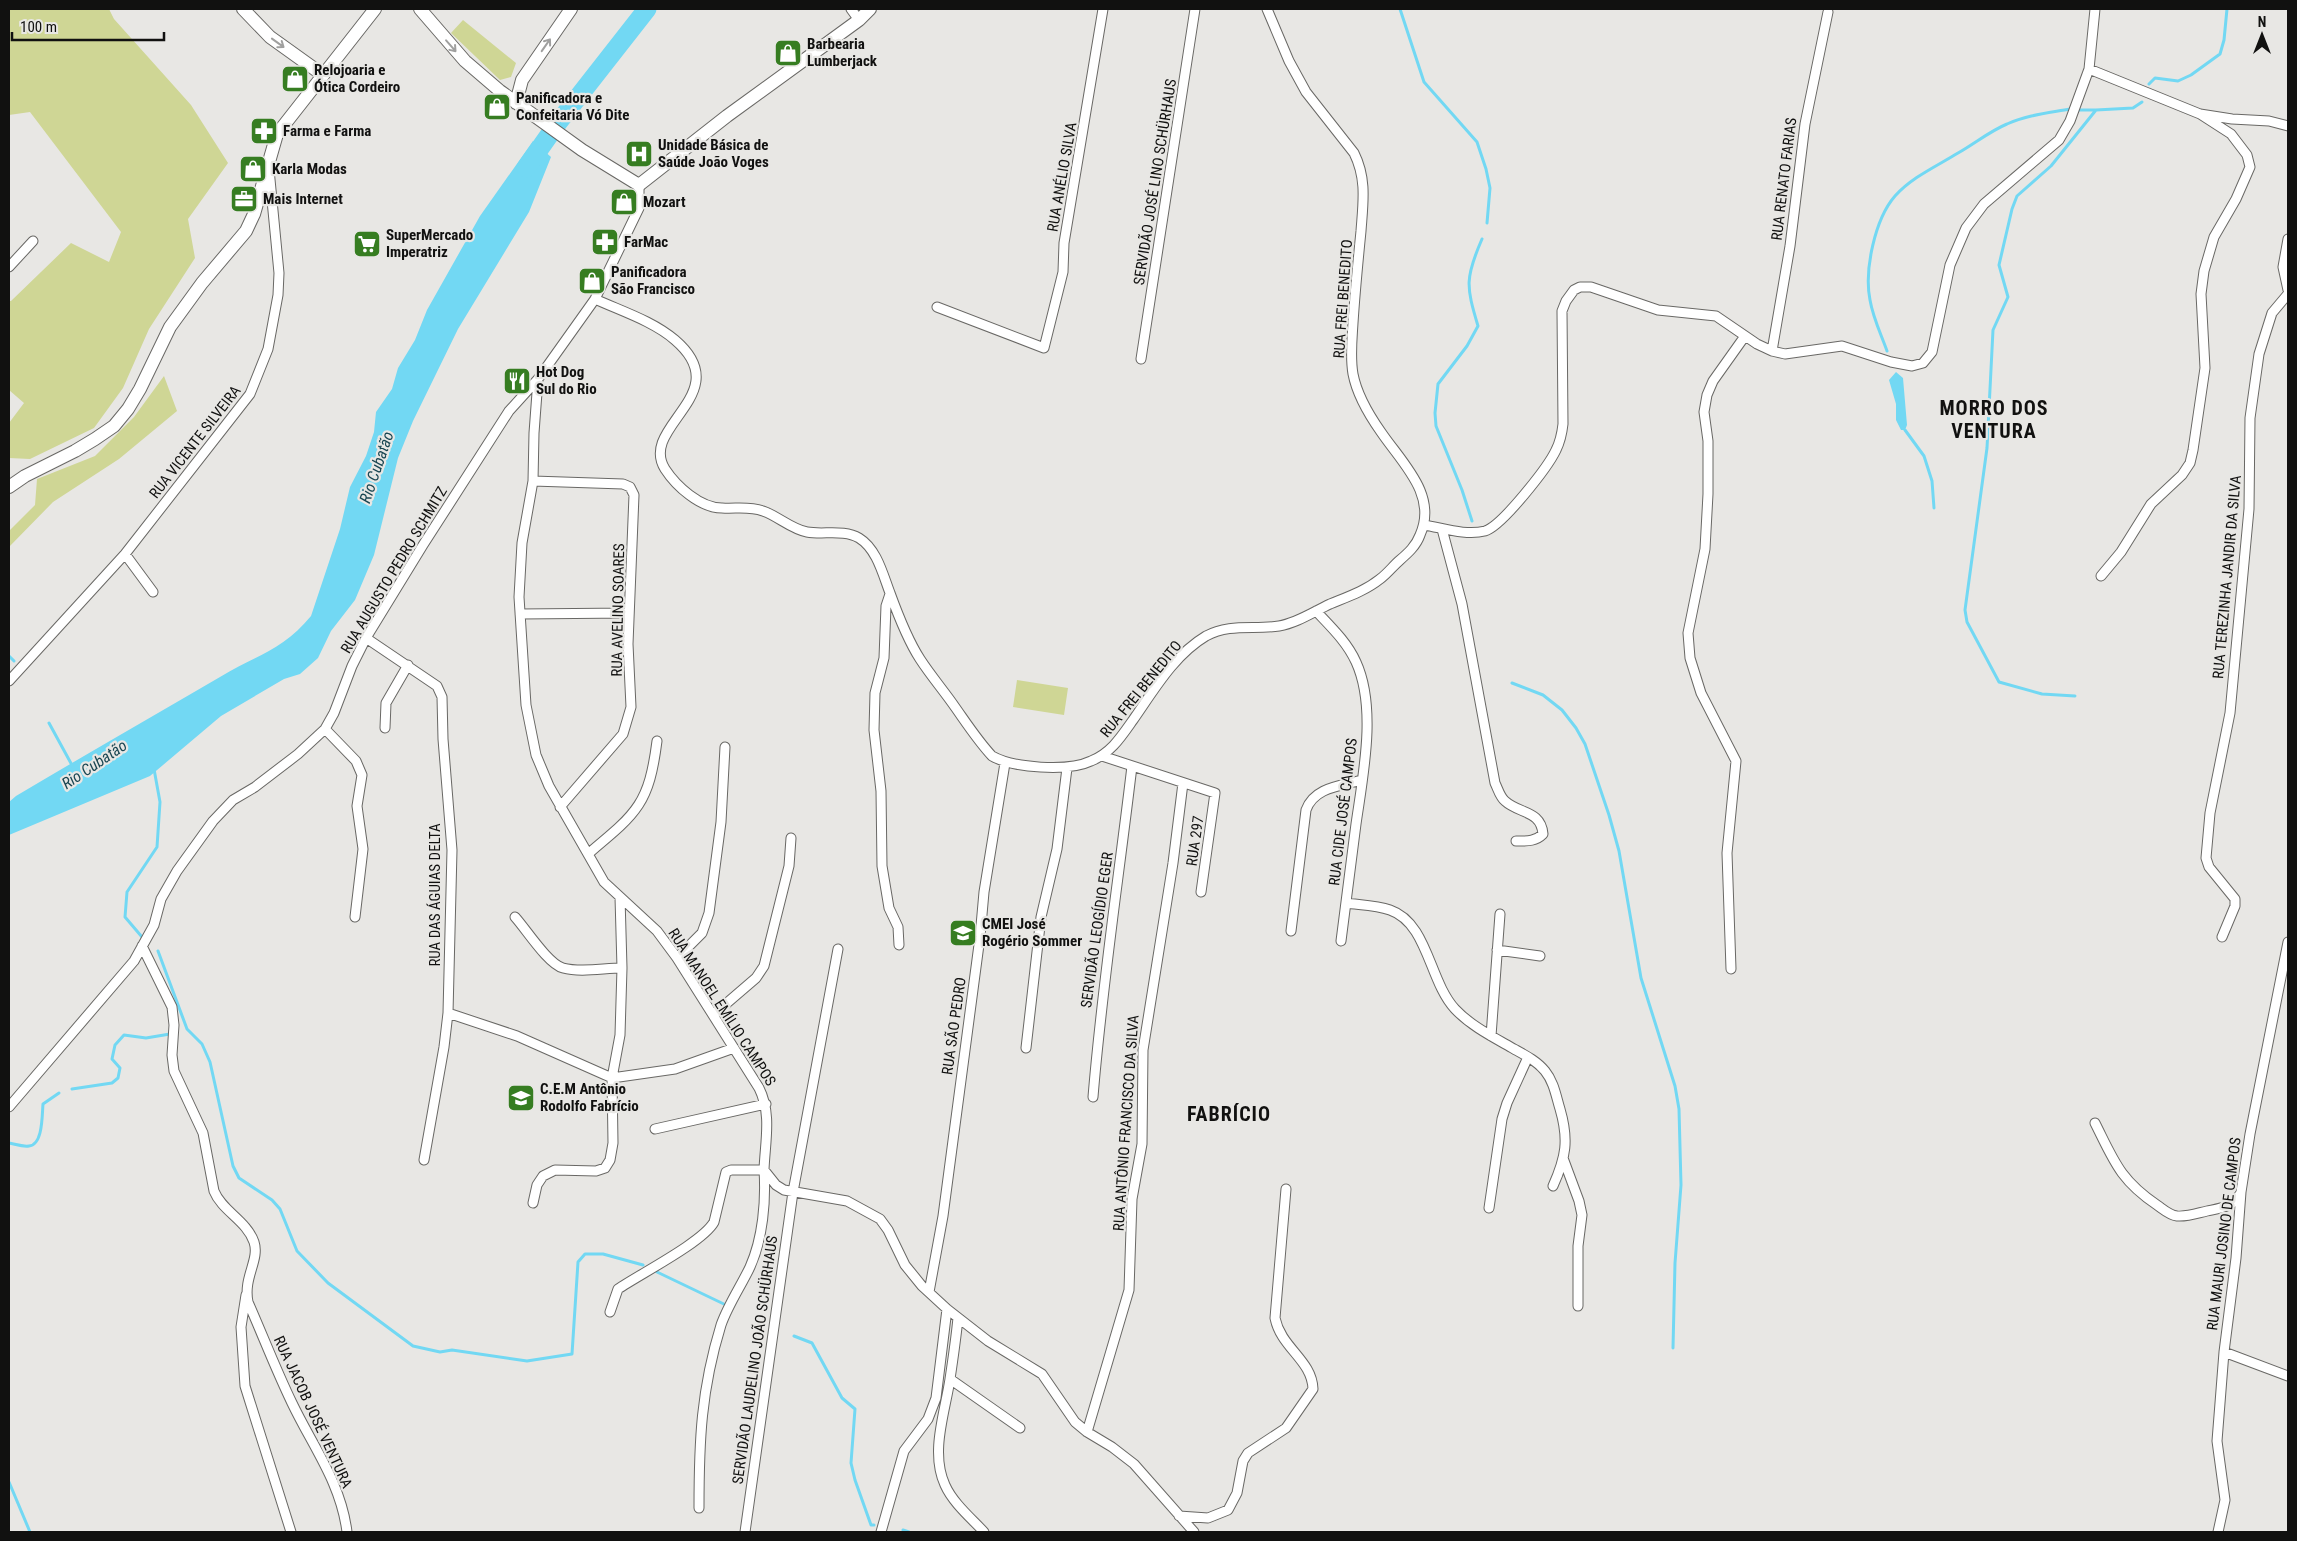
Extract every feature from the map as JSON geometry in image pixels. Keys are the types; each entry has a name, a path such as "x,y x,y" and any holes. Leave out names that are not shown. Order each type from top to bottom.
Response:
{"main road":[{"path":"243,9 270,37 323,75"},
{"path":"9,487 25,476 95,439 114,426 128,409 170,327 202,283 246,231 254,214 277,134 375,9"},
{"path":"420,9 465,61 500,91 582,150 638,185 727,116 859,20 870,9"},
{"path":"500,91 522,80 571,9"},
{"path":"520,106 522,80"}],"street":[{"path":"850,9 859,20"},
{"name":"RUA ANÉLIO SILVA","path":"938,307 1044,348 1062,272 1064,243 1103,9"},
{"name":"SERVIDÃO JOSÉ LINO SCHÜRHAUS","path":"1141,359 1196,9"},
{"name":"RUA FREI BENEDITO","path":"1005,763 1067,768 1089,763 1102,756 1117,743 1179,658 1198,642 1223,630 1284,625 1359,592 1380,579 1416,544 1424,525 1425,511 1418,483 1370,415 1358,392 1353,372 1352,350 1355,294 1364,196 1359,164 1354,153 1306,92 1289,61 1267,9"},
{"path":"1424,525 1442,529 1478,532 1494,527 1506,516 1552,457 1560,441 1563,424 1562,311 1566,300 1574,290 1584,287 1594,288 1658,310 1713,315 1772,351 1785,354 1797,354 1842,346 1904,365 1916,366 1926,362 1933,347 1953,256 1966,228 1984,204 2062,136 2070,121 2089,69 2095,9"},
{"name":"RUA RENATO FARIAS","path":"1772,351 1790,246 1804,124 1828,12"},
{"path":"2089,69 2200,114 2223,127 2235,138 2247,155 2250,167 2236,199 2214,237 2204,271 2201,294 2205,368 2190,463 2182,475 2151,504 2121,552 2101,576"},
{"path":"2200,114 2232,119 2269,121 2288,126"},
{"name":"RUA VICENTE SILVEIRA","path":"9,681 125,554 228,426 250,394 264,362 274,324 279,285 269,166"},
{"name":"RUA AUGUSTO PEDRO SCHMITZ","path":"9,1107 134,961 154,925 161,899 177,871 213,821 233,800 255,787 298,754 325,729 334,713 352,666 366,638 423,545 509,411 538,379 594,299 639,208 638,185"},
{"path":"2288,239 2283,267 2288,292"},
{"path":"9,267 34,241"},
{"name":"RUA TEREZINHA JANDIR DA SILVA","path":"2222,937 2236,899 2208,867 2206,858 2216,780 2230,713 2249,509 2250,418 2258,354 2272,313 2288,292"},
{"path":"594,299 664,332 684,348 694,364 696,382 694,392 659,448 660,461 668,474 694,498 712,507 761,510 806,532 846,534 861,539 870,548 880,566 890,594 919,658 983,747 992,756 1005,763"},
{"path":"1731,968 1727,853 1736,761 1701,693 1690,658 1688,632 1703,566 1706,542 1708,441 1704,412 1707,395 1713,381 1745,336"},
{"name":"RUA MANOEL EMÍLIO CAMPOS","path":"538,379 534,433 534,481 521,556 520,614 528,723 543,775 604,882 658,931 677,958 759,1088 766,1104 768,1118 764,1170 766,1193 756,1250 724,1318 706,1378 700,1435 699,1508"},
{"name":"RUA AVELINO SOARES","path":"534,481 623,484 632,489 634,499 629,613 631,707 629,718 620,739 560,807"},
{"path":"1442,529 1462,604 1495,783 1506,803 1534,815 1538,818 1542,829 1543,834 1539,838 1532,841 1516,841"},
{"path":"125,554 153,592"},
{"path":"890,594 886,606 884,658 875,694 874,730 880,791 882,866 889,908 898,927 899,945"},
{"name":"RUA CIDE JOSÉ CAMPOS","path":"1316,611 1350,650 1361,676 1366,728 1362,780 1340,941"},
{"path":"520,614 629,613"},
{"name":"RUA DAS ÁGUIAS DELTA","path":"366,638 437,686 442,696 443,739 452,850 448,1013 444,1047 424,1160"},
{"path":"385,728 386,703 408,665"},
{"path":"325,729 356,761 362,775 357,806 363,849 355,917"},
{"path":"589,853 630,817 642,803 651,777 657,740"},
{"path":"677,958 702,933 709,913 721,822 725,747"},
{"path":"1102,756 1183,782"},
{"name":"RUA SÃO PEDRO","path":"929,1292 943,1216 980,937 984,892 1005,763"},
{"name":"SERVIDÃO LEOGÍDIO EGER","path":"1093,1097 1100,1016 1132,766"},
{"path":"1026,1048 1041,917 1056,849 1067,768"},
{"path":"1291,931 1306,810 1310,800 1317,794 1330,789 1362,780"},
{"name":"RUA 297","path":"1183,782 1216,793 1202,892"},
{"name":"RUA ANTÔNIO FRANCISCO DA SILVA","path":"1087,1432 1129,1290 1132,1199 1142,1144 1143,1050 1173,863 1183,782"},
{"path":"713,1015 756,978 764,966 789,866 791,838"},
{"path":"533,1203 537,1185 543,1176 555,1170 596,1171 605,1168 610,1160 613,1143 612,1078 620,1035 622,968 620,898"},
{"path":"1346,903 1383,908 1408,920 1414,928 1439,986 1449,1002 1471,1023 1528,1057 1545,1070 1554,1089 1566,1130 1563,1158 1553,1186"},
{"path":"1491,1036 1500,914"},
{"path":"515,917 547,956 562,968 622,968"},
{"name":"RUA MAURI JOSINO DE CAMPOS","path":"2218,1532 2225,1500 2217,1441 2224,1352 2236,1258 2241,1192 2250,1134 2288,942"},
{"path":"142,946 172,1007 174,1072 203,1133 214,1191 218,1199 247,1229 254,1240 255,1253 247,1279 241,1327 245,1386 291,1532"},
{"name":"SERVIDÃO LAUDELINO JOÃO SCHÜRHAUS","path":"745,1532 793,1192 838,949"},
{"path":"1497,950 1540,956"},
{"path":"448,1013 517,1036 612,1078 675,1069 734,1048"},
{"path":"1489,1208 1502,1119 1507,1103 1528,1057"},
{"path":"655,1129 766,1104"},
{"path":"2095,1123 2122,1176 2144,1196 2172,1215 2187,1216 2227,1206 2236,1201 2241,1192"},
{"path":"1563,1158 1582,1214 1578,1246 1578,1306"},
{"path":"610,1312 618,1288 695,1241 710,1229 714,1222 726,1172 731,1170 764,1170 777,1186 793,1192 843,1200 874,1214 888,1230 907,1269 947,1310 988,1341 1042,1374 1070,1416 1087,1432 1112,1447 1134,1464 1194,1532"},
{"path":"1180,1516 1208,1518 1228,1510 1237,1493 1243,1461 1248,1453 1286,1428 1313,1389 1313,1382 1307,1368 1281,1338 1274,1318 1286,1189"},
{"name":"RUA JACOB JOSÉ VENTURA","path":"246,1293 292,1404 333,1479 345,1518 347,1532"},
{"path":"881,1532 904,1451 928,1419 936,1398 947,1310"},
{"path":"958,1318 950,1379 938,1440 944,1484 953,1499 984,1532"},
{"path":"2224,1352 2288,1376"},
{"path":"950,1379 1020,1428"}],"green space":[{"path":"9,9 109,9 114,19 191,105 228,163 188,219 195,258 149,329 123,388 94,428 30,459 9,458 9,423 24,403 9,390 9,301 71,243 109,262 121,232 30,112 9,115"},
{"path":"463,20 516,63 511,77 500,80 451,33"},
{"path":"164,376 177,411 119,459 53,502 9,547 9,531 35,505 37,479 95,456 134,417"},
{"path":"1017,680 1068,688 1064,715 1013,707"}],"water":[{"path":"533,141 551,157 529,212 458,329 413,421 398,458 374,555 355,600 331,631 318,658 300,674 284,679 221,716 150,776 9,835 9,802 16,796 220,677 279,645 300,628 311,616 340,529 350,487 366,456 374,432 376,412 392,389 398,368 415,340 427,310 480,216"},
{"path":"1896,372 1903,378 1907,425 1905,430 1901,430 1896,420 1896,404 1889,380"}],"waterway":[{"name":"Rio Cubatão","path":"526,168 557,124 647,9"},
{"path":"1400,9 1424,82 1477,142 1490,188 1487,223"},
{"path":"2149,84 2155,78 2178,81 2191,75 2220,54 2224,40 2227,9"},
{"path":"2075,696 2042,694 1999,682 1967,622 1965,610 1987,448 1993,330 2008,297 1999,265 2012,209 2017,196 2051,166 2096,110 2133,108 2142,102"},
{"path":"1887,351 1871,307 1869,274 1870,260 1877,231 1888,206 1895,196 1917,177 2001,127 2030,116 2070,109"},
{"path":"2079,110 2096,110"},
{"path":"1472,521 1462,490 1436,426 1435,413 1438,384 1467,346 1478,326 1471,301 1469,282 1473,263 1482,239"},
{"path":"1905,430 1924,456 1932,481 1934,508"},
{"path":"9,656 14,661"},
{"path":"1512,683 1543,695 1562,710 1576,728 1585,744 1619,851 1641,978 1675,1086 1679,1109 1681,1185 1675,1263 1673,1348"},
{"path":"49,723 73,767"},
{"path":"142,937 125,917 127,892 157,847 160,802 154,769"},
{"path":"158,951 187,1029 202,1044 210,1062 233,1166 239,1178 272,1200 280,1209 297,1251 328,1283 413,1346 440,1352 452,1350 527,1361 572,1354 578,1262 585,1254 603,1254 643,1265"},
{"path":"72,1089 112,1083 118,1078 120,1068 112,1059 115,1045 124,1035 146,1038 170,1034"},
{"path":"9,1143 24,1146 34,1144 41,1129 43,1104 59,1093"},
{"path":"657,1272 728,1306"},
{"path":"794,1336 812,1343 842,1398 855,1409 851,1463 871,1525 874,1525"},
{"path":"9,1482 30,1532"},
{"path":"903,1530 909,1532"}],"place":[{"name":"Barbearia Lumberjack","path":"788,53"},
{"name":"Relojoaria e Ótica Cordeiro","path":"295,79"},
{"name":"Panificadora e Confeitaria Vó Dite","path":"497,107"},
{"name":"Farma e Farma","path":"264,131"},
{"name":"Unidade Básica de Saúde João Voges","path":"639,154"},
{"name":"Karla Modas","path":"253,169"},
{"name":"Mais Internet","path":"244,199"},
{"name":"Mozart","path":"624,202"},
{"name":"FarMac","path":"605,242"},
{"name":"SuperMercado Imperatriz","path":"367,244"},
{"name":"Panificadora São Francisco","path":"592,281"},
{"name":"Hot Dog Sul do Rio","path":"517,381"},
{"name":"CMEI José Rogério Sommer","path":"963,933"},
{"name":"C.E.M Antônio Rodolfo Fabrício","path":"521,1098"}],"district":[{"name":"MORRO DOS VENTURA","path":"1994,420"},
{"name":"FABRÍCIO","path":"1229,1114"}]}
